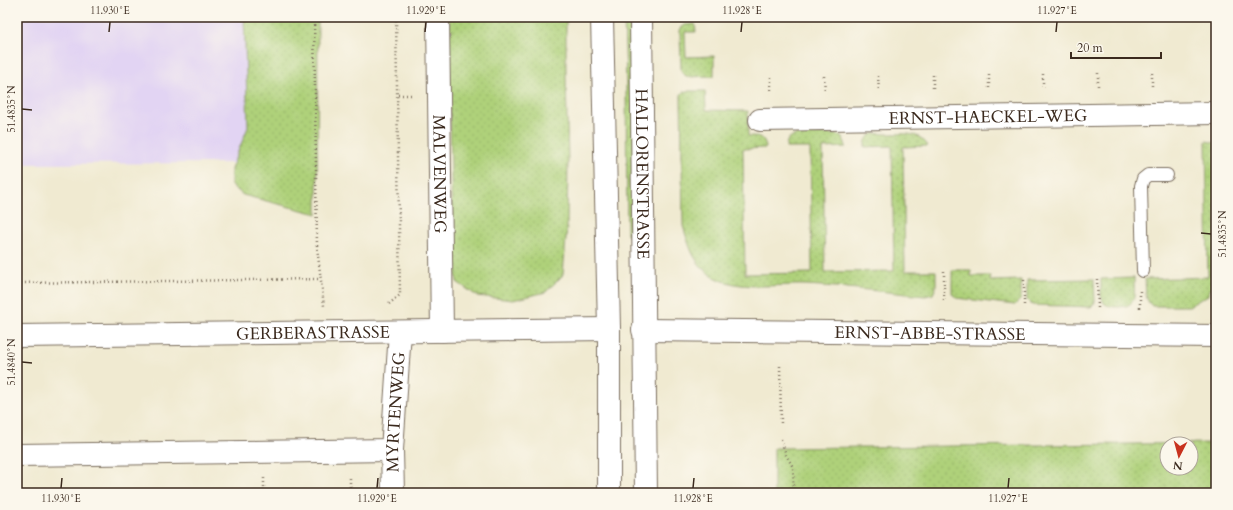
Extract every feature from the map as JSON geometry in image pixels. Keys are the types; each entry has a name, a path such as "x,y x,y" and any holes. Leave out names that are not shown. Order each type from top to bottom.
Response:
{"street":[{"name":"MALVENWEG","path":"438,17 442,331"},
{"name":"HALLORENSTRASSE","path":"602,17 608,329 609,493"},
{"name":"HALLORENSTRASSE","path":"641,17 646,493"},
{"name":"ERNST-HAECKEL-WEG","path":"760,120 1216,113"},
{"name":"GERBERASTRASSE","path":"17,336 608,329"},
{"path":"608,329 644,330"},
{"name":"ERNST-ABBE-STRASSE","path":"644,330 1216,336"},
{"name":"MYRTENWEG","path":"393,493 392,450 400,332"},
{"path":"17,455 392,450"}],"lane":[{"path":"1144,271 1141,186 1143,179 1148,175 1166,175"}],"path":[{"path":"314,17 317,247 324,311 324,333"},
{"path":"385,307 400,295 396,17"},
{"path":"1098,73 1098,95"},
{"path":"1152,73 1152,88"},
{"path":"989,74 989,97"},
{"path":"1043,74 1043,96"},
{"path":"933,75 933,98"},
{"path":"824,76 825,99"},
{"path":"878,76 879,98"},
{"path":"770,77 771,99"},
{"path":"944,270 944,303"},
{"path":"17,283 321,279"},
{"path":"1097,279 1099,313"},
{"path":"1024,280 1024,310"},
{"path":"780,366 781,425"},
{"path":"781,439 786,455 793,467 794,493"}],"shaded area":[{"path":"17,17 244,17 248,127 234,163 17,164"}],"green space":[{"path":"244,17 318,17 317,214 243,195 231,185 231,169 248,127"},
{"path":"449,17 566,17 568,161 567,226 563,275 546,292 513,300 477,296 457,282 452,250"},
{"path":"624,17 633,17 636,234 627,235 626,80"},
{"path":"695,24 696,32 685,32 686,57 714,56 714,76 688,77 683,74 681,70 680,29 685,25"},
{"path":"686,91 705,91 706,110 748,111 748,136 755,136 763,139 765,144 766,148 743,149 745,274 812,273 810,148 786,148 786,146 789,138 796,135 823,134 834,134 841,137 846,147 823,148 825,272 894,271 892,146 865,147 865,143 869,136 873,134 911,134 924,141 928,146 903,147 905,271 936,271 936,287 933,294 925,296 806,285 757,286 733,284 711,275 700,265 692,253 683,226 681,95"},
{"path":"1206,141 1216,143 1216,289 1209,289 1208,295 1189,306 1152,306 1148,301 1145,279 1208,277"},
{"path":"952,270 971,270 971,276 990,276 990,281 1021,280 1021,299 1015,305 956,298 952,293"},
{"path":"1134,278 1134,298 1132,302 1125,306 1119,307 1109,306 1104,303 1101,296 1101,279"},
{"path":"1094,279 1095,301 1091,307 1032,305 1027,300 1027,280"},
{"path":"1199,443 1216,443 1216,493 774,493 774,448 1159,444 1159,476 1199,476"}]}
